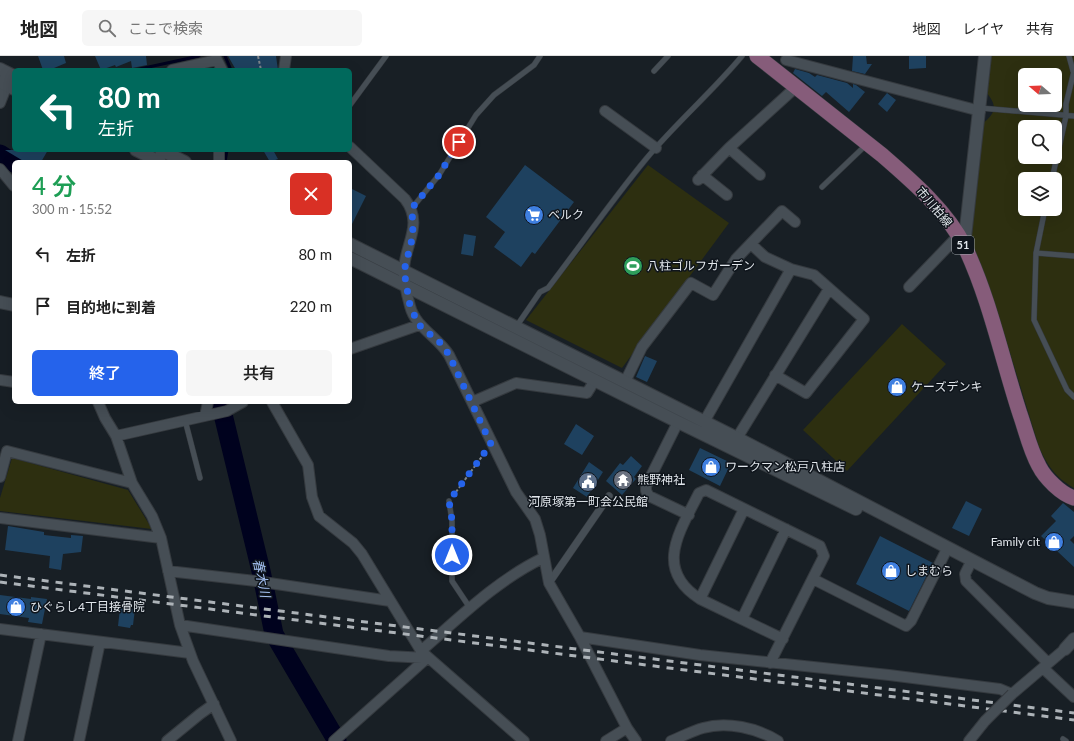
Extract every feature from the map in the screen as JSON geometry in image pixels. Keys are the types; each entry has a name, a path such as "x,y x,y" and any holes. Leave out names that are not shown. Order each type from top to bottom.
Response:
{"main road":[{"name":"市川柏線","path":"757,56 902,172 941,213 961,241 977,276 1009,381 1039,466 1055,485 1074,498"}],"street":[{"path":"284,68 286,56"},
{"path":"909,287 961,241 980,109 985,56"},
{"path":"772,68 786,58 980,109"},
{"path":"181,68 217,60 221,68"},
{"path":"0,69 9,83 0,103"},
{"path":"727,195 700,178 729,148 796,87"},
{"path":"605,111 656,148"},
{"path":"729,148 760,175"},
{"path":"352,149 406,200 412,208 413,235 404,271 410,306 419,325 443,345 516,492 535,518 540,535 543,558 549,583 580,637 627,728 636,741"},
{"path":"140,152 156,160"},
{"path":"165,152 181,160"},
{"path":"0,169 12,184"},
{"path":"625,382 642,347 691,283 713,295 736,259 782,211 795,222"},
{"path":"750,244 765,256 791,269 814,275 864,319 806,393 775,375"},
{"path":"352,245 738,438 1035,594 1074,603"},
{"path":"352,259 678,422 945,553 1035,602 1058,607 1074,603"},
{"path":"704,422 724,384 791,269"},
{"path":"738,438 775,375 829,289"},
{"path":"0,302 12,305"},
{"path":"352,348 419,325"},
{"path":"0,380 12,382"},
{"path":"472,402 516,383 587,392 595,380"},
{"path":"99,404 105,418 116,436 132,483 152,516 161,538 180,625 190,653 231,741"},
{"path":"205,416 208,404"},
{"path":"116,436 228,411 240,404"},
{"path":"273,404 308,465 312,497 319,516 353,543 424,654 524,741"},
{"path":"678,422 646,486 646,491 649,496 688,515"},
{"path":"0,477 3,450 132,483"},
{"path":"770,663 783,639 824,556 823,551 820,546 706,490 699,493 678,536 674,548 674,568 678,578 684,587 700,599 783,639"},
{"path":"549,583 609,496"},
{"path":"700,599 744,509"},
{"path":"0,518 161,538"},
{"path":"742,619 786,530"},
{"path":"813,579 906,626 911,621 945,553"},
{"path":"334,741 470,608 519,570 543,558"},
{"path":"969,566 965,574 966,580 1074,697"},
{"path":"168,571 256,581 390,601"},
{"path":"180,625 271,640 389,656 424,654"},
{"path":"0,629 190,653"},
{"path":"18,741 41,634"},
{"path":"580,637 700,655 993,688 1012,694"},
{"path":"969,741 1012,694 1065,649 1074,639"},
{"path":"79,741 100,642"},
{"path":"167,741 214,704"},
{"path":"670,741 704,728 730,725 764,732 778,741"},
{"path":"606,741 627,728"}],"lane":[{"path":"352,102 386,56"},
{"path":"412,208 439,175 476,115 494,95 534,65 540,56"},
{"path":"654,72 668,56"},
{"path":"516,327 540,292 548,288 656,148 682,119 719,83 742,56"},
{"path":"1054,172 1066,116 1066,104 1074,71 1069,56"},
{"path":"980,109 1074,116"},
{"path":"822,188 868,144"},
{"path":"1044,216 1036,253 1034,320 1067,390 1074,397"},
{"path":"1036,253 1074,256"},
{"path":"185,420 200,478"},
{"path":"449,501 452,520 452,582 470,608"}],"path":[{"path":"258,56 261,68"},
{"path":"449,501 491,444"}],"green space":[{"path":"989,56 1074,56 1074,488 1057,475 1039,447 999,317 971,245 982,124 993,113 994,109 994,105 986,92"},
{"name":"八柱ゴルフガーデン","path":"648,165 729,223 622,368 526,320"},
{"path":"902,324 946,364 847,471 803,430"},
{"path":"12,458 128,490 152,529 0,511 0,498"}],"building":[{"path":"38,56 64,56 66,63 54,68 42,68"},
{"path":"95,56 146,56 147,65 132,68 131,61 116,67 115,65 107,68 100,68"},
{"path":"228,56 276,56 278,68 235,68"},
{"path":"853,56 866,56 867,64 872,64 865,74 852,71"},
{"path":"909,56 926,56 926,68 909,69"},
{"path":"795,69 809,73 815,77 817,75 847,83 853,88 853,84 865,92 849,112 826,92 822,96 793,73"},
{"path":"887,93 896,100 887,112 878,104"},
{"path":"5,150 12,150 12,152 47,152 42,160 22,160"},
{"path":"264,152 274,152 278,159 269,160"},
{"path":"525,165 574,202 535,254 532,252 521,267 494,247 505,232 486,217"},
{"path":"352,189 366,196 352,224"},
{"path":"464,234 476,236 473,256 461,254"},
{"path":"645,356 657,361 647,382 636,377"},
{"path":"576,424 594,436 582,455 564,444"},
{"path":"700,448 731,463 720,486 689,470"},
{"path":"631,456 642,466 634,477 636,479 622,495 606,481 620,463 623,465"},
{"path":"589,462 603,472 587,497 573,488"},
{"path":"966,501 982,509 969,536 952,528"},
{"path":"1063,503 1074,512 1074,536 1070,540 1074,544 1074,567 1041,536 1056,521 1051,516"},
{"path":"8,526 44,532 44,535 71,538 71,535 83,536 81,552 63,554 61,570 49,568 50,556 5,550"},
{"path":"880,536 933,563 909,611 856,584"},
{"path":"0,595 31,599 31,597 47,599 42,624 28,622 29,618 0,614"},
{"path":"120,608 135,609 133,625 131,625 130,628 118,626"}],"waterway":[{"path":"144,68 199,56"},
{"path":"225,56 230,68"},
{"path":"225,160 227,152"},
{"name":"春木川","path":"0,154 12,162"},
{"name":"春木川","path":"220,404 261,571 274,634 337,741"}],"railway":[{"path":"0,575 1074,713"},
{"path":"0,582 1074,720"}],"place":[{"name":"ベルク","path":"534,215"},
{"name":"八柱ゴルフガーデン","path":"633,266"},
{"name":"ケーズデンキ","path":"897,387"},
{"name":"ワークマン松戸八柱店","path":"711,467"},
{"name":"熊野神社","path":"623,480"},
{"name":"河原塚第一町会公民館","path":"588,482"},
{"name":"Family cit","path":"1054,542"},
{"name":"しまむら","path":"891,571"},
{"name":"ひぐらし4丁目接骨院","path":"16,607"}],"route":[{"path":"452,555 452,520 449,501 491,444 472,402 443,345 419,325 410,306 404,271 405,260 413,235 414,219 412,208 439,175 459,142"}]}
